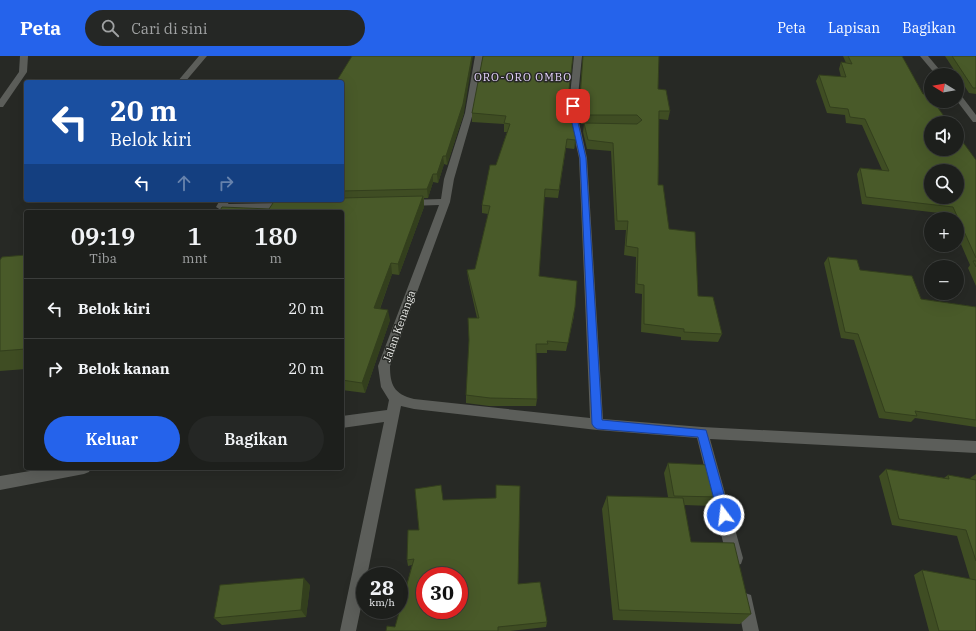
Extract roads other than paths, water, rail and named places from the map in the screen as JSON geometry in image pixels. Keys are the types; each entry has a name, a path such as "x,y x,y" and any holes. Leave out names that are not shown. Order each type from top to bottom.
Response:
{"street":[{"path":"0,105 23,72 24,56"},
{"path":"183,80 203,56"},
{"name":"Jalan Kenanga","path":"396,398 389,392 385,384 384,366 445,202 449,179 469,113 479,56"},
{"path":"578,56 573,106 580,127 583,158 597,424"},
{"path":"924,56 934,68"},
{"path":"0,93 9,93"},
{"path":"964,105 976,120"},
{"path":"399,203 445,202"},
{"path":"221,206 298,205"},
{"path":"348,631 396,398 414,404 597,424 702,433 976,447"},
{"path":"344,422 392,415"},
{"path":"702,433 738,572"},
{"path":"0,483 73,470"},
{"path":"742,587 752,631"}],"district":[{"name":"ORO-ORO OMBO","path":"523,77"}]}
